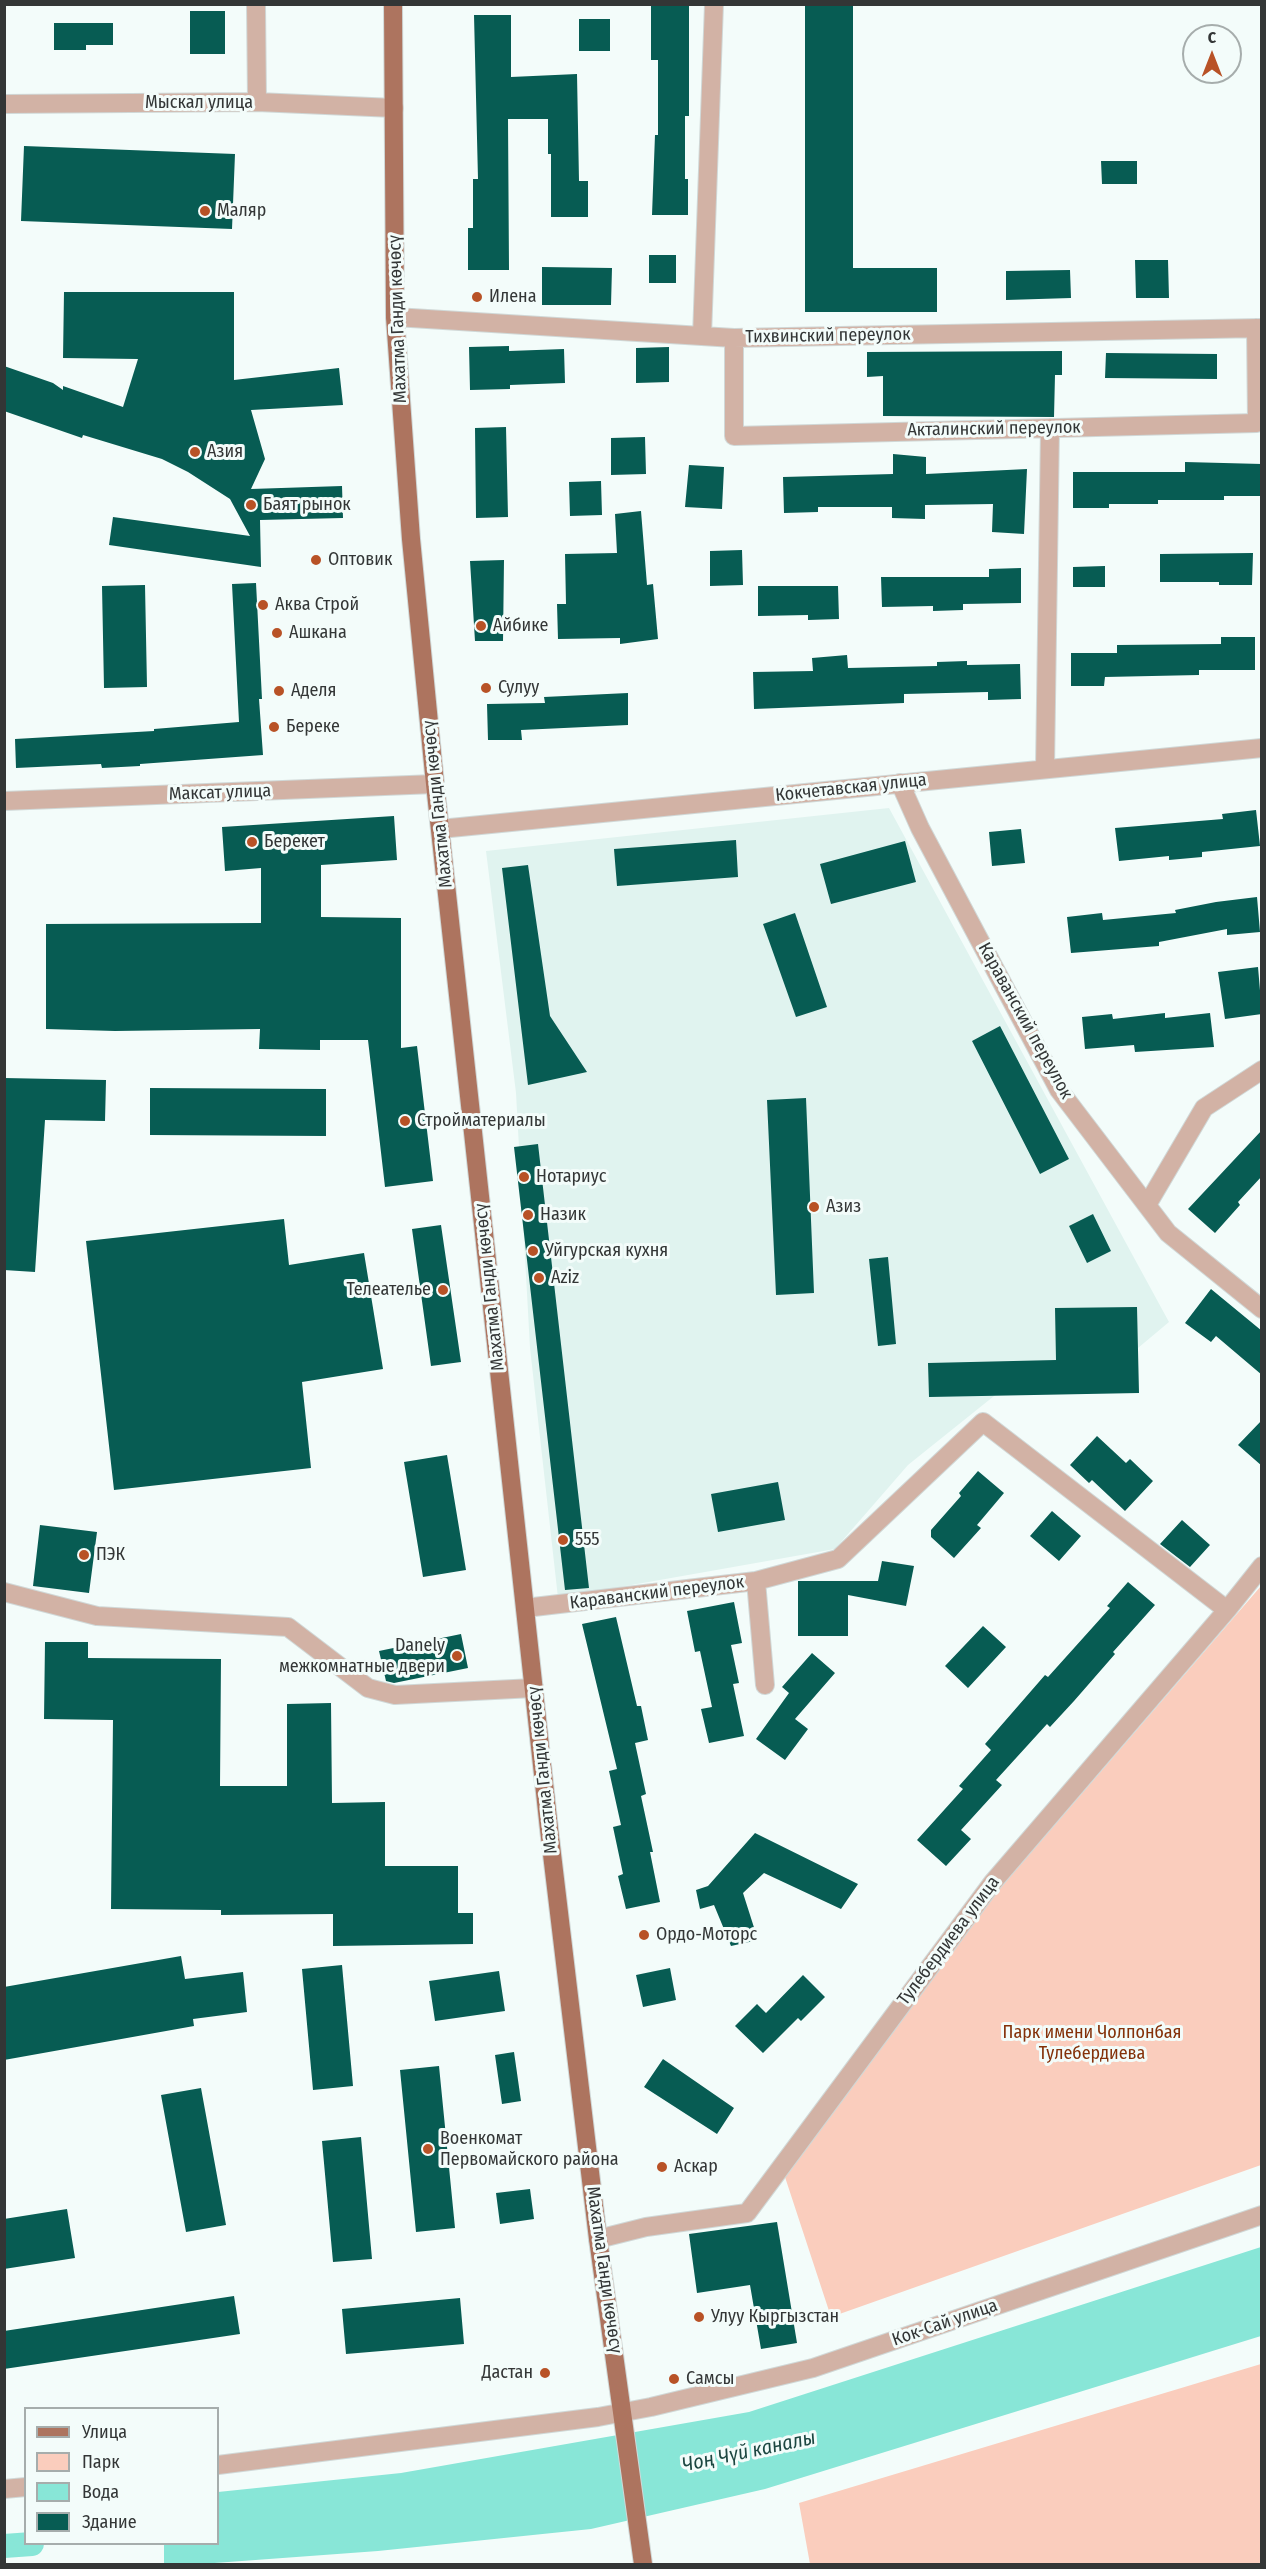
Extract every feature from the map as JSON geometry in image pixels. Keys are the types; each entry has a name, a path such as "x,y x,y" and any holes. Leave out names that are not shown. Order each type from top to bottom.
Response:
{"main road":[{"name":"Махатма Ганди көчөсү","path":"393,4 395,317 411,539 435,784 534,1688 598,2239 643,2559"}],"street":[{"path":"256,4 257,102"},
{"path":"702,336 714,4"},
{"name":"Мыскал улица","path":"4,104 257,102 394,108"},
{"name":"Тихвинский переулок","path":"395,317 734,338 1259,328"},
{"name":"Акталинский переулок","path":"734,338 734,436 1257,423 1259,328"},
{"path":"1045,769 1050,428"},
{"name":"Кокчетавская улица","path":"440,829 1262,748"},
{"name":"Караванский переулок","path":"900,783 920,828 1059,1090 1168,1233 1262,1309"},
{"name":"Максат улица","path":"4,801 435,784"},
{"path":"1147,1205 1204,1108 1262,1070"},
{"path":"756,1581 838,1559 983,1422 1227,1610"},
{"name":"Тулебердиева улица","path":"598,2239 646,2227 747,2212 993,1882 1227,1610 1262,1566"},
{"name":"Караванский переулок","path":"525,1608 756,1581 765,1685"},
{"path":"4,1592 97,1616 288,1627 368,1688 395,1695 534,1688"},
{"name":"Кок-Сай улица","path":"219,2465 624,2413 813,2368 1262,2215"},
{"path":"4,2489 24,2487"}],"shaded area":[{"name":"Азиз","path":"889,808 1169,1322 1107,1374 1014,1380 908,1465 835,1549 558,1598 530,1348 516,1093 486,851"}],"green space":[{"name":"Парк имени Чолпонбая Тулебердиева","path":"1261,1586 1261,2165 831,2317 784,2174 977,1915"},
{"path":"1261,2364 1261,2564 810,2564 799,2503"}],"water":[{"path":"1261,2247 1261,2336 765,2489 591,2529 378,2551 201,2564 164,2564 164,2545 219,2545 219,2492 401,2473 749,2412"}],"building":[{"path":"651,4 689,4 689,116 685,116 685,179 688,179 688,215 652,215 655,135 658,135 658,60 651,60"},
{"path":"805,4 853,4 853,268 937,268 937,312 805,312"},
{"path":"190,11 225,11 225,54 190,54"},
{"path":"474,15 511,15 511,77 577,74 579,181 588,181 588,217 551,217 551,154 548,154 548,119 508,119 509,270 468,270 468,228 473,228 473,179 478,179"},
{"path":"579,19 610,19 610,51 579,51"},
{"path":"54,23 113,23 113,45 86,45 86,50 54,50"},
{"path":"24,146 235,154 232,229 21,221"},
{"path":"1101,161 1137,161 1137,184 1102,184"},
{"path":"649,255 676,255 676,283 649,283"},
{"path":"1135,260 1168,260 1169,298 1136,298"},
{"path":"542,267 612,268 611,305 542,305"},
{"path":"1070,270 1071,298 1006,300 1006,271"},
{"path":"64,292 234,292 234,380 339,368 343,405 251,410 265,459 251,489 342,486 343,518 260,520 261,567 109,545 113,517 250,536 230,499 188,472 162,459 83,435 82,438 4,411 4,366 53,383 63,390 63,386 123,407 138,359 63,358"},
{"path":"509,346 509,351 564,349 565,383 510,385 510,389 470,390 469,347"},
{"path":"669,347 669,382 636,383 636,348"},
{"path":"1062,351 1062,375 1055,375 1054,417 883,416 883,376 867,377 867,352"},
{"path":"1106,353 1217,354 1217,379 1105,378"},
{"path":"506,427 508,517 476,518 475,428"},
{"path":"645,437 646,474 611,475 611,438"},
{"path":"893,454 926,457 926,474 1027,469 1024,534 992,532 993,504 925,505 925,519 892,518 892,507 818,507 818,512 784,513 783,477 893,474"},
{"path":"1185,462 1262,464 1262,496 1224,496 1224,500 1158,500 1158,504 1109,504 1109,508 1073,508 1073,472 1185,472"},
{"path":"689,465 724,467 722,509 685,507"},
{"path":"601,481 602,515 570,516 569,482"},
{"path":"641,511 647,585 653,584 658,639 620,644 620,638 558,639 557,604 566,604 565,554 617,553 615,514"},
{"path":"742,550 743,585 710,586 710,551"},
{"path":"1253,553 1252,585 1219,585 1219,582 1160,582 1160,554"},
{"path":"504,560 503,641 475,641 470,561"},
{"path":"1105,566 1105,587 1073,587 1073,567"},
{"path":"1021,568 1021,603 963,604 963,610 933,611 933,606 882,607 881,577 989,577 989,569"},
{"path":"256,583 263,755 102,768 101,764 16,768 15,739 154,731 154,729 239,722 232,584"},
{"path":"145,585 147,687 104,688 102,586"},
{"path":"758,586 838,586 839,619 808,620 808,615 758,616"},
{"path":"1221,637 1255,637 1255,670 1199,670 1199,675 1105,677 1104,686 1071,686 1071,653 1117,653 1117,645 1221,644"},
{"path":"847,655 848,668 937,666 937,662 967,661 967,665 1020,664 1021,699 988,700 988,692 904,694 904,703 754,709 753,672 813,671 812,658"},
{"path":"628,693 628,725 521,730 522,740 488,740 487,704 545,703 544,697"},
{"path":"1256,810 1260,846 1202,852 1202,857 1169,860 1169,856 1119,861 1115,828 1223,819 1222,814"},
{"path":"394,816 397,860 321,865 321,917 401,918 401,1048 417,1046 433,1181 385,1187 368,1040 320,1040 320,1050 259,1049 260,1029 115,1031 46,1029 46,924 261,923 261,868 225,871 222,827"},
{"path":"1021,829 1025,863 992,866 989,832"},
{"path":"736,840 738,877 617,886 614,849"},
{"path":"905,841 916,882 831,904 820,864"},
{"path":"528,865 550,1016 587,1072 528,1085 502,868"},
{"path":"1257,897 1260,932 1227,935 1227,929 1159,942 1159,946 1071,953 1067,917 1102,913 1103,920 1176,913 1175,910"},
{"path":"795,913 827,1007 796,1017 763,924"},
{"path":"1258,967 1262,1014 1225,1019 1218,972"},
{"path":"1165,1013 1165,1018 1210,1013 1214,1047 1135,1052 1134,1045 1085,1049 1082,1017 1112,1014 1113,1019"},
{"path":"1000,1026 1069,1159 1040,1174 972,1041"},
{"path":"4,1078 106,1080 105,1121 45,1120 35,1272 4,1270"},
{"path":"150,1088 326,1089 326,1136 150,1135"},
{"path":"806,1098 814,1293 776,1295 767,1100"},
{"path":"1262,1130 1262,1176 1238,1202 1240,1205 1215,1233 1188,1209"},
{"path":"538,1144 589,1588 565,1590 514,1147"},
{"path":"1093,1214 1111,1251 1087,1263 1069,1226"},
{"path":"284,1219 289,1265 364,1253 383,1369 302,1382 311,1468 114,1490 86,1241"},
{"path":"441,1225 461,1362 431,1366 412,1229"},
{"path":"888,1257 896,1344 878,1346 869,1259"},
{"path":"1211,1289 1262,1331 1262,1375 1216,1336 1211,1342 1185,1323"},
{"path":"1137,1307 1139,1393 929,1397 928,1363 1056,1360 1055,1308"},
{"path":"1262,1420 1262,1466 1238,1445"},
{"path":"1097,1436 1126,1463 1130,1459 1153,1481 1125,1511 1092,1480 1089,1483 1070,1465"},
{"path":"447,1455 466,1570 423,1577 404,1462"},
{"path":"978,1471 1004,1493 977,1525 981,1528 954,1558 931,1537 931,1530 961,1496 959,1493"},
{"path":"778,1482 785,1520 718,1532 711,1494"},
{"path":"1052,1511 1081,1536 1059,1561 1030,1536"},
{"path":"1182,1520 1210,1545 1190,1567 1160,1544"},
{"path":"40,1525 97,1532 89,1593 33,1586"},
{"path":"882,1561 914,1566 906,1606 848,1595 848,1636 798,1636 798,1581 878,1581"},
{"path":"1128,1582 1155,1605 1074,1701 1050,1727 1047,1724 996,1780 1002,1785 961,1830 971,1839 946,1866 917,1840 963,1789 959,1786 991,1750 985,1744 1045,1675 1048,1677 1110,1608 1107,1606"},
{"path":"734,1602 742,1643 731,1645 739,1683 733,1684 744,1736 709,1743 701,1709 712,1707 700,1651 695,1652 687,1611"},
{"path":"616,1617 637,1706 641,1706 648,1740 635,1743 646,1794 641,1796 653,1852 650,1852 660,1902 626,1909 618,1876 623,1874 613,1827 621,1825 609,1771 617,1769 582,1624"},
{"path":"983,1626 1006,1647 968,1688 945,1666"},
{"path":"461,1634 468,1668 394,1683 386,1681 379,1651"},
{"path":"45,1642 88,1642 88,1658 221,1659 220,1786 287,1786 287,1704 331,1703 332,1803 385,1802 385,1866 458,1866 458,1913 473,1913 473,1944 333,1946 333,1914 221,1915 221,1910 111,1909 113,1720 44,1719"},
{"path":"812,1653 835,1673 795,1719 808,1729 785,1760 756,1739 789,1693 782,1687"},
{"path":"755,1833 858,1884 841,1909 764,1873 743,1893 758,1940 731,1946 714,1905 700,1909 696,1890 708,1886"},
{"path":"181,1956 185,1979 243,1972 247,2012 193,2019 194,2026 4,2060 4,1987"},
{"path":"342,1965 353,2086 313,2090 302,1969"},
{"path":"670,1968 676,2000 643,2007 636,1975"},
{"path":"499,1971 505,2011 435,2021 429,1981"},
{"path":"803,1975 825,1997 801,2021 798,2018 763,2053 735,2026 757,2004 766,2013"},
{"path":"514,2052 521,2101 502,2104 495,2055"},
{"path":"663,2059 734,2108 717,2134 644,2087"},
{"name":"Военкомат Первомайского района","path":"439,2066 455,2228 416,2232 400,2070"},
{"path":"201,2088 226,2225 186,2232 161,2095"},
{"path":"361,2137 372,2259 333,2262 322,2141"},
{"path":"530,2189 534,2219 500,2224 496,2193"},
{"path":"67,2209 75,2258 4,2269 4,2219"},
{"path":"777,2222 797,2343 761,2349 750,2285 697,2293 689,2234"},
{"path":"234,2296 240,2334 4,2369 4,2331"},
{"path":"460,2298 464,2344 346,2354 342,2309"}],"waterway":[{"name":"Чоң Чүй каналы","path":"4,2546 24,2545"}],"place":[{"name":"Маляр","path":"205,211"},
{"name":"Илена","path":"477,297"},
{"name":"Азия","path":"195,452"},
{"name":"Баят рынок","path":"251,505"},
{"name":"Оптовик","path":"316,560"},
{"name":"Аква Строй","path":"263,605"},
{"name":"Айбике","path":"481,626"},
{"name":"Ашкана","path":"277,633"},
{"name":"Сулуу","path":"486,688"},
{"name":"Аделя","path":"279,691"},
{"name":"Береке","path":"274,727"},
{"name":"Берекет","path":"252,842"},
{"name":"Стройматериалы","path":"405,1121"},
{"name":"Нотариус","path":"524,1177"},
{"name":"Азиз","path":"814,1207"},
{"name":"Назик","path":"528,1215"},
{"name":"Уйгурская кухня","path":"533,1251"},
{"name":"Aziz","path":"539,1278"},
{"name":"Телеателье","path":"443,1290"},
{"name":"555","path":"563,1540"},
{"name":"ПЭК","path":"84,1555"},
{"name":"Danely межкомнатные двери","path":"457,1656"},
{"name":"Ордо-Моторс","path":"644,1935"},
{"name":"Военкомат Первомайского района","path":"428,2149"},
{"name":"Аскар","path":"662,2167"},
{"name":"Улуу Кыргызстан","path":"699,2317"},
{"name":"Дастан","path":"545,2373"},
{"name":"Самсы","path":"674,2379"}]}
